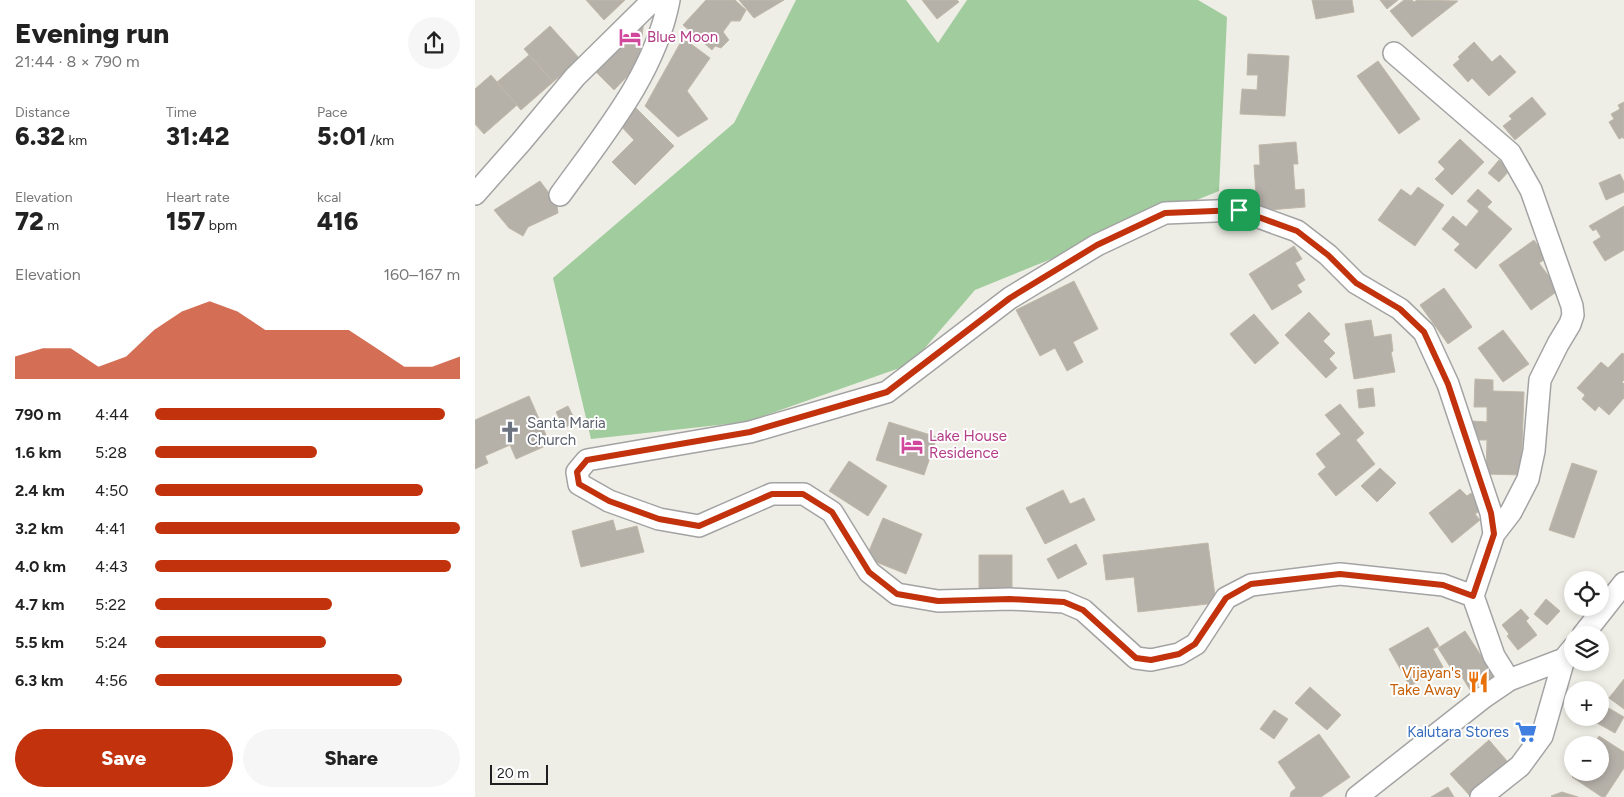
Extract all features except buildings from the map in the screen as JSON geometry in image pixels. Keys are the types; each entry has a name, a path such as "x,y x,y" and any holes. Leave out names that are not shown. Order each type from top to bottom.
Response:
{"street":[{"path":"475,194 575,77 655,0"},
{"path":"560,195 627,102 657,44 669,0"},
{"path":"1394,53 1510,153 1531,190 1572,306 1573,315 1570,324 1540,380 1534,451 1528,479 1511,512 1494,534 1473,596 1494,656 1509,680"},
{"path":"1473,596 1443,585 1340,574 1251,584 1226,598 1195,644 1179,654 1151,660 1136,658 1083,610 1064,602 1010,599 938,601 897,594 869,572 832,512 803,494 772,494 699,526 659,519 609,501 579,484 577,472 587,460 750,432 887,392 1010,298 1097,245 1165,213 1239,210 1297,231 1328,255 1356,283 1400,309 1424,332 1448,384 1491,513 1494,534"},
{"path":"1590,626 1624,583"},
{"path":"1357,797 1484,696 1509,680 1564,656"},
{"path":"1481,797 1519,766 1542,736 1564,667"}],"green space":[{"path":"796,0 906,0 938,43 967,0 1198,0 1227,17 1219,191 975,290 911,364 746,422 591,439 553,278 734,123"}],"place":[{"name":"Blue Moon","path":"630,37"},
{"name":"Santa Maria Church","path":"510,432"},
{"name":"Lake House Residence","path":"912,445"},
{"name":"Vijayan's Take Away","path":"1478,682"},
{"name":"Kalutara Stores","path":"1526,732"}],"route":[{"path":"1239,210 1297,231 1328,255 1356,283 1400,309 1424,332 1448,384 1491,513 1494,534 1473,596 1443,585 1340,574 1251,584 1226,598 1195,644 1179,654 1151,660 1136,658 1083,610 1064,602 1010,599 938,601 897,594 869,572 832,512 803,494 772,494 699,526 659,519 609,501 579,484 577,472 587,460 750,432 887,392 1010,298 1097,245 1165,213 1239,210"}]}
